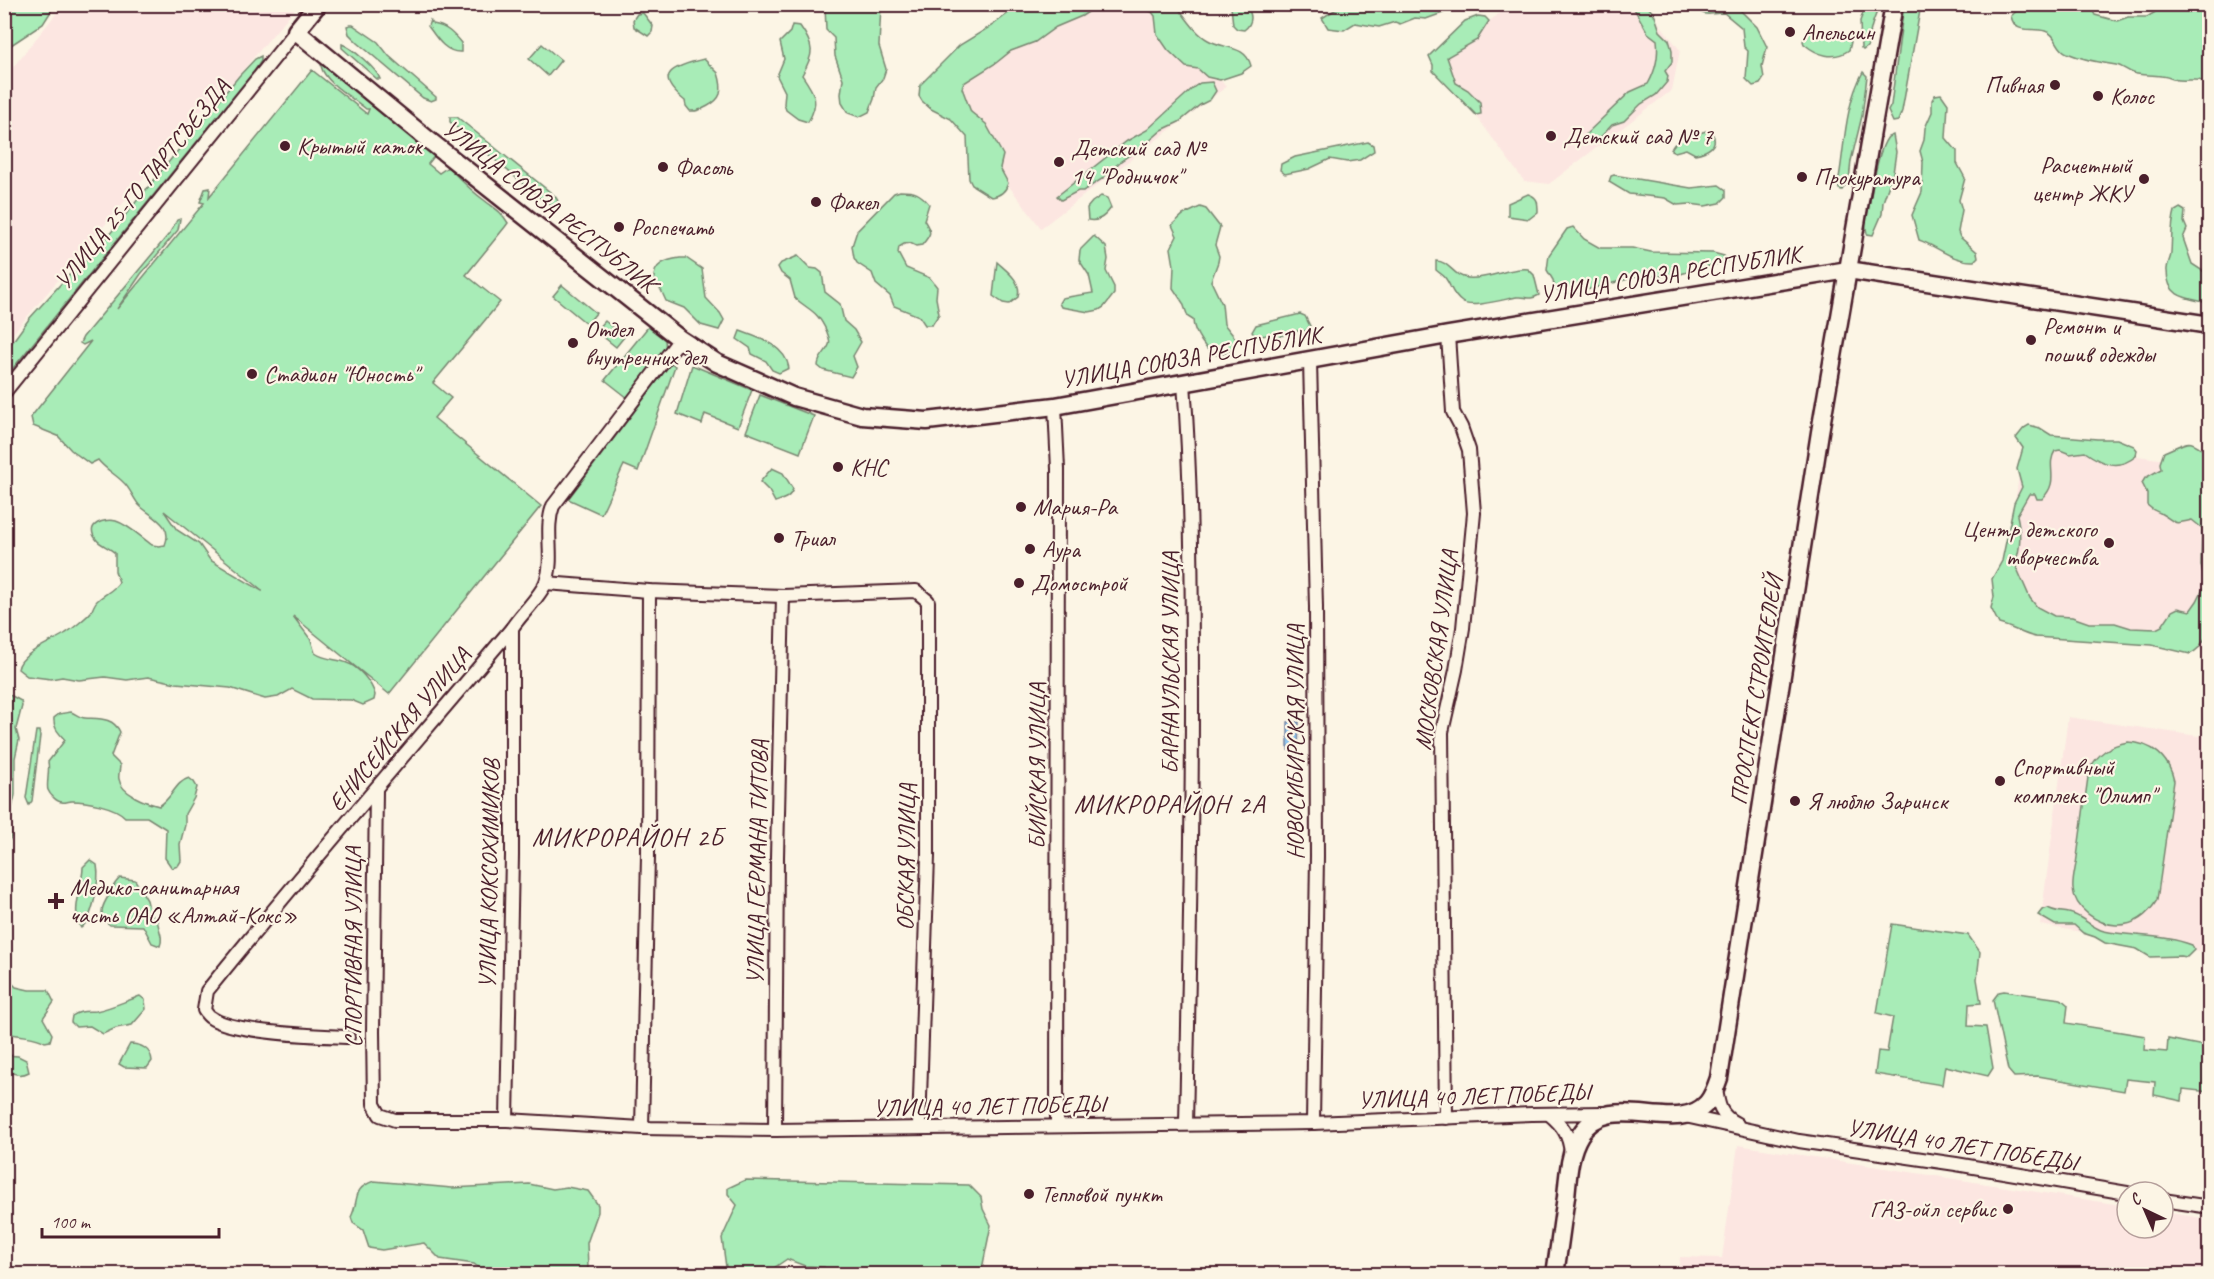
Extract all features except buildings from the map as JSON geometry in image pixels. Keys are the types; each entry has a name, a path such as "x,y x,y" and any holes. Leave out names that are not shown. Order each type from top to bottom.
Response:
{"street":[{"name":"УЛИЦА 25-ГО ПАРТСЪЕЗДА","path":"4,393 318,4"},
{"name":"ПРОСПЕКТ СТРОИТЕЛЕЙ","path":"1684,1116 1699,1110 1707,1103 1716,1088 1724,1058 1820,432 1894,4"},
{"name":"УЛИЦА СОЮЗА РЕСПУБЛИК","path":"296,31 426,138 680,339 717,363 759,383 794,397 862,416 927,421 1055,406 1448,335 1848,270 2210,325"},
{"name":"МОСКОВСКАЯ УЛИЦА","path":"1446,1118 1442,732 1463,627 1474,513 1469,450 1453,411 1448,335"},
{"path":"680,339 553,506 549,524 549,564 546,582 649,591 783,596"},
{"name":"НОВОСИБИРСКАЯ УЛИЦА","path":"1310,361 1316,607 1317,856 1313,1123"},
{"name":"БАРНАУЛЬСКАЯ УЛИЦА","path":"1184,383 1190,464 1192,615 1192,860 1186,1124"},
{"name":"БИЙСКАЯ УЛИЦА","path":"1055,406 1058,469 1057,1125"},
{"name":"ЕНИСЕЙСКАЯ УЛИЦА","path":"348,1037 251,1029 220,1022 211,1018 204,1010 204,999 207,991 281,898 376,790 512,628 546,582"},
{"path":"642,1128 648,844 649,591"},
{"name":"ОБСКАЯ УЛИЦА","path":"783,596 916,591 928,601 928,856 919,1128"},
{"name":"УЛИЦА ГЕРМАНА ТИТОВА","path":"775,1130 777,857 783,596"},
{"name":"УЛИЦА КОКСОХИМИКОВ","path":"507,1119 512,856 512,628"},
{"name":"СПОРТИВНАЯ УЛИЦА","path":"375,1104 373,1032 376,790"},
{"path":"1716,1088 1719,1108 1723,1115 1749,1130"},
{"name":"УЛИЦА 40 ЛЕТ ПОБЕДЫ","path":"375,1104 380,1115 394,1120 507,1119 642,1128 775,1130 1313,1123 1611,1113"},
{"path":"1555,1275 1571,1157 1581,1133 1589,1125 1611,1113 1684,1116"},
{"path":"1549,1114 1567,1133 1571,1157"},
{"name":"УЛИЦА 40 ЛЕТ ПОБЕДЫ","path":"1684,1116 1799,1141 1956,1164 2115,1192"},
{"path":"2175,1202 2210,1208"}],"shaded area":[{"path":"64,4 298,5 217,101 212,98 5,343 5,77"},
{"name":"Детский сад № 14 \"Родничок\"","path":"1058,4 1162,5 1226,87 1041,228 939,95"},
{"name":"Детский сад № 7","path":"1512,4 1645,5 1680,50 1672,90 1549,184 1524,181 1436,61"},
{"name":"Центр детского творчества","path":"2024,440 2209,466 2209,651 1998,621"},
{"path":"2068,717 2198,736 2209,734 2209,985 2205,953 2040,925"},
{"path":"1738,1145 2115,1204 2115,1240 2175,1240 2175,1214 2209,1219 2209,1274 1678,1274 1680,1257 1722,1258"}],"green space":[{"path":"5,4 55,5 43,24 5,49"},
{"path":"1344,4 1454,5 1448,11 1426,19 1415,18 1400,24 1395,22 1379,27 1355,23 1344,30 1328,28 1322,18"},
{"path":"2089,4 2095,15 2117,21 2128,17 2147,17 2167,5 2209,5 2209,85 2199,80 2177,80 2163,76 2136,74 2118,66 2073,55 2063,51 2049,33 2020,28 2013,22 2011,16 2023,5"},
{"path":"825,5 881,5 879,46 886,69 876,87 869,112 859,117 848,113 842,103 843,79 835,56 834,38 826,30"},
{"path":"1019,5 1099,5 1082,16 1056,27 1035,42 1011,51 964,83 962,88 971,112 986,124 1003,155 1000,168 1008,183 1002,193 991,197 972,185 969,179 967,137 951,119 931,109 922,101 919,96 920,85 960,45 993,25"},
{"path":"1131,5 1176,5 1203,37 1244,54 1251,66 1241,73 1220,80 1207,77 1198,69 1186,67 1168,50 1157,34 1155,16 1152,12"},
{"path":"1228,5 1246,5 1251,18 1244,30 1237,29 1233,25 1231,7"},
{"path":"1632,5 1647,5 1655,16 1660,31 1669,40 1672,62 1665,71 1668,76 1667,82 1656,95 1641,104 1624,121 1612,125 1596,142 1590,143 1585,140 1586,134 1630,92 1648,84 1655,68 1658,52 1657,40 1648,33"},
{"path":"1693,5 1735,5 1757,27 1767,47 1762,66 1764,78 1760,84 1753,86 1746,79 1748,51 1744,47 1742,28 1724,13 1704,14"},
{"path":"1863,5 1879,5 1870,32 1869,43 1863,50 1860,21"},
{"path":"1904,5 1921,5 1902,111 1898,121 1893,122 1888,111 1891,105"},
{"path":"643,13 653,26 648,36 634,27 633,20 637,14"},
{"path":"1478,16 1485,17 1489,21 1477,40 1447,57 1456,83 1468,90 1480,102 1481,114 1476,115 1433,71 1429,56 1465,21"},
{"path":"430,20 455,36 461,43 461,52 450,50 442,44 428,26"},
{"path":"350,25 378,42 389,56 436,99 431,101 423,98 358,43 349,34 347,26"},
{"path":"792,25 800,26 811,50 811,56 802,75 813,93 815,103 808,122 798,119 786,110 785,92 777,76 784,59 780,42 790,32"},
{"path":"1832,31 1847,37 1851,42 1849,50 1832,56 1814,51 1804,44 1803,41 1808,32"},
{"path":"342,44 364,59 380,79 377,79 342,48"},
{"path":"542,44 561,60 548,76 529,59"},
{"path":"261,56 261,61 255,70 5,378 5,352 29,319 68,276 95,252 239,76 255,59"},
{"path":"704,59 718,73 720,94 708,106 690,111 685,101 669,84 668,78 676,68"},
{"name":"Стадион \"Юность\"","path":"324,65 371,105 436,154 428,164 439,173 448,167 474,193 500,212 508,223 466,275 500,302 433,383 451,398 434,418 541,506 389,694 293,616 311,640 315,653 352,665 364,676 375,695 374,700 363,705 351,700 312,699 292,689 278,697 265,699 230,688 176,683 148,677 127,680 105,677 79,680 27,676 18,669 20,663 38,648 75,626 91,612 97,601 115,588 119,582 115,571 115,553 100,543 93,534 97,523 107,520 121,523 152,545 165,545 167,538 164,526 139,505 120,479 98,460 90,464 71,450 58,436 33,426 31,417 91,341 83,345 80,343 83,337 169,234 177,220 180,219 178,230 141,274 117,309 204,203 200,202 205,189 210,188 209,197 312,70 367,114 369,109 334,84 321,66","holes":["164,511 262,590 210,560 199,544 177,530"]},
{"path":"1863,72 1867,76 1862,116 1851,161 1849,180 1842,190 1839,189 1838,184 1846,127 1852,99"},
{"path":"1212,82 1216,91 1210,100 1179,122 1162,130 1121,161 1102,179 1083,191 1078,191 1061,200 1057,196 1127,141 1147,130 1194,87 1200,83"},
{"path":"1941,94 1948,104 1946,138 1957,151 1957,163 1965,178 1959,200 1962,210 1958,232 1960,237 1977,252 1978,257 1974,261 1959,259 1919,240 1912,215 1922,192 1923,162 1920,151 1925,128 1932,112 1932,100 1935,95"},
{"path":"450,117 457,117 555,196 558,201 555,206 545,202 450,122"},
{"path":"1706,131 1712,133 1714,138 1711,148 1695,154 1686,149 1675,152 1671,150 1681,139"},
{"path":"1893,135 1896,152 1893,173 1883,202 1882,214 1873,235 1867,234 1865,223 1880,154 1888,137"},
{"path":"1368,142 1373,145 1374,151 1360,160 1347,162 1330,159 1309,169 1285,174 1280,170 1281,164 1295,157"},
{"path":"1611,176 1691,188 1719,185 1726,190 1726,197 1720,203 1705,206 1677,205 1665,198 1629,194 1609,182"},
{"path":"900,191 917,193 929,204 924,220 930,230 928,238 922,245 904,244 899,247 898,253 906,268 930,278 937,287 936,298 939,314 932,325 925,325 919,316 894,306 890,296 876,284 872,273 857,263 854,258 852,246 857,231 894,193"},
{"path":"1528,194 1537,200 1538,212 1529,219 1508,216 1508,203"},
{"path":"1101,196 1107,198 1111,208 1101,218 1088,220 1087,208"},
{"path":"1200,207 1206,209 1220,227 1215,245 1219,256 1218,262 1211,281 1222,304 1224,324 1236,339 1232,350 1220,355 1209,351 1201,341 1193,320 1188,317 1183,303 1173,288 1174,266 1171,248 1177,236 1172,225 1183,215"},
{"path":"2180,208 2185,211 2184,222 2187,229 2183,238 2192,264 2209,275 2209,303 2180,296 2168,280 2167,269 2171,255 2173,221 2175,211"},
{"path":"1573,227 1584,239 1600,248 1713,253 1724,256 1727,261 1677,275 1636,277 1571,294 1555,289 1547,270 1549,255 1567,229"},
{"path":"1094,236 1106,247 1108,259 1106,271 1114,287 1114,294 1099,310 1089,312 1061,307 1059,303 1062,298 1093,293 1089,275 1079,260 1080,250"},
{"path":"798,256 810,268 822,273 825,292 840,304 844,321 854,330 861,342 853,356 857,367 851,377 823,370 818,366 819,360 830,343 827,332 817,315 795,298 790,280 781,273 778,267 781,263"},
{"path":"686,258 702,269 706,298 724,320 719,330 701,325 684,308 666,301 654,280 658,266 666,261"},
{"path":"1436,261 1468,278 1528,269 1534,275 1539,295 1533,298 1517,297 1480,304 1466,304 1456,296 1445,278 1436,270"},
{"path":"997,262 1013,277 1018,286 1018,297 1009,304 993,296"},
{"path":"562,285 596,313 587,324 553,296"},
{"path":"1300,314 1305,316 1310,326 1306,331 1295,331 1278,337 1255,336 1252,332 1256,325"},
{"path":"605,321 624,337 616,347 596,331"},
{"path":"648,327 665,340 666,351 628,398 605,380"},
{"path":"740,331 777,348 787,360 789,368 779,373 772,370 766,361 752,354 750,348 737,339"},
{"path":"671,363 675,366 638,471 624,465 601,514 568,499"},
{"path":"692,365 752,390 738,427 705,414 702,424 677,414"},
{"path":"760,395 814,416 800,453 746,432"},
{"path":"2029,425 2040,428 2051,435 2117,439 2134,446 2137,450 2136,456 2129,461 2116,464 2098,460 2085,452 2070,454 2060,450 2055,451 2051,463 2051,486 2048,492 2042,499 2037,499 2035,494 2029,494 2017,515 2020,540 2015,564 2030,598 2037,607 2054,616 2072,617 2089,623 2115,623 2131,628 2156,629 2162,626 2172,611 2178,608 2190,611 2205,585 2201,565 2202,528 2192,520 2174,522 2150,508 2147,505 2147,493 2142,483 2145,478 2161,469 2160,463 2164,452 2192,443 2209,455 2209,633 2194,652 2190,654 2152,645 2035,637 1999,624 1991,608 1994,597 1992,579 2002,561 2014,503 2022,487 2017,469 2023,448 2016,438"},
{"path":"772,468 783,473 793,489 784,499 775,502 760,482"},
{"path":"10,695 21,701 22,706 16,729 19,740 15,758 15,795 10,818 11,837 5,846 4,697"},
{"path":"71,712 83,718 110,721 117,727 120,732 111,756 120,765 121,784 135,797 159,806 184,780 189,778 194,782 197,787 185,814 185,825 180,844 181,861 178,866 172,868 165,858 166,829 147,817 125,817 107,807 92,803 60,802 50,794 48,762 65,740 55,728 54,718 59,714"},
{"path":"36,731 39,731 40,736 32,801 29,805 26,798"},
{"path":"2128,742 2152,748 2164,758 2174,781 2157,900 2140,918 2129,924 2116,925 2102,922 2082,909 2075,896 2073,881 2089,770 2105,751"},
{"path":"90,860 97,865 96,889 89,916 81,928 77,915 78,899 83,867"},
{"path":"120,878 135,880 147,900 150,913 157,919 161,936 160,946 152,943 143,926 110,925 103,918 104,903 114,884"},
{"path":"2048,908 2075,915 2104,931 2181,941 2192,945 2194,950 2187,957 2150,957 2137,949 2105,943 2083,933 2074,925 2055,925 2038,915 2042,910"},
{"path":"1892,924 1968,935 1980,952 1977,979 1981,1003 1969,1004 1968,1026 1986,1027 1993,1068 1988,1076 1945,1066 1942,1085 1875,1074 1878,1051 1887,1052 1893,1017 1877,1013"},
{"path":"5,976 16,987 48,990 54,1002 43,1018 52,1034 50,1041 5,1034"},
{"path":"1999,992 2061,999 2068,1005 2066,1023 2145,1036 2144,1050 2167,1052 2168,1039 2209,1047 2209,1092 2183,1089 2182,1101 2154,1095 2155,1082 2126,1079 2124,1091 2038,1076 2014,1077 2008,1070 1993,1000"},
{"path":"140,996 145,1000 146,1009 132,1025 116,1028 103,1034 90,1026 76,1027 71,1022 72,1016 78,1013 102,1010"},
{"path":"130,1044 142,1046 148,1050 152,1061 147,1068 124,1067 119,1064"},
{"path":"5,1055 18,1056 26,1060 29,1072 19,1075 5,1068"},
{"path":"745,1180 969,1185 981,1197 983,1209 991,1225 981,1274 833,1274 824,1267 805,1266 787,1259 765,1274 732,1274 726,1267 722,1238 737,1205 728,1194 728,1188"},
{"path":"374,1181 452,1188 529,1184 553,1189 567,1187 588,1191 598,1205 598,1212 587,1243 588,1268 585,1274 487,1274 474,1264 440,1259 424,1243 382,1250 369,1248 363,1230 353,1223 351,1217 359,1191"}],"water":[{"path":"1288,722 1299,722 1298,750 1288,750"}],"place":[{"name":"Апельсин","path":"1790,32"},
{"name":"Пивная","path":"2055,85"},
{"name":"Колос","path":"2098,96"},
{"name":"Детский сад № 7","path":"1551,136"},
{"name":"Крытый каток","path":"285,146"},
{"name":"Детский сад № 14 \"Родничок\"","path":"1059,162"},
{"name":"Фасоль","path":"663,167"},
{"name":"Прокуратура","path":"1802,177"},
{"name":"Расчетный центр ЖКУ","path":"2144,179"},
{"name":"Факел","path":"816,202"},
{"name":"Роспечать","path":"619,227"},
{"name":"Ремонт и пошив одежды","path":"2031,340"},
{"name":"Отдел внутренних дел","path":"573,343"},
{"name":"Стадион \"Юность\"","path":"252,374"},
{"name":"КНС","path":"838,467"},
{"name":"Мария-Ра","path":"1021,507"},
{"name":"Триал","path":"779,538"},
{"name":"Центр детского творчества","path":"2109,543"},
{"name":"Аура","path":"1030,549"},
{"name":"Домострой","path":"1019,583"},
{"name":"Спортивный комплекс \"Олимп\"","path":"2000,781"},
{"name":"Я люблю Заринск","path":"1795,801"},
{"name":"Медико-санитарная часть ОАО «Алтай-Кокс»","path":"56,901"},
{"name":"Тепловой пункт","path":"1029,1194"},
{"name":"ГАЗ-ойл сервис","path":"2008,1209"}],"district":[{"name":"МИКРОРАЙОН 2А","path":"1170,804"},
{"name":"МИКРОРАЙОН 2Б","path":"628,837"}]}
